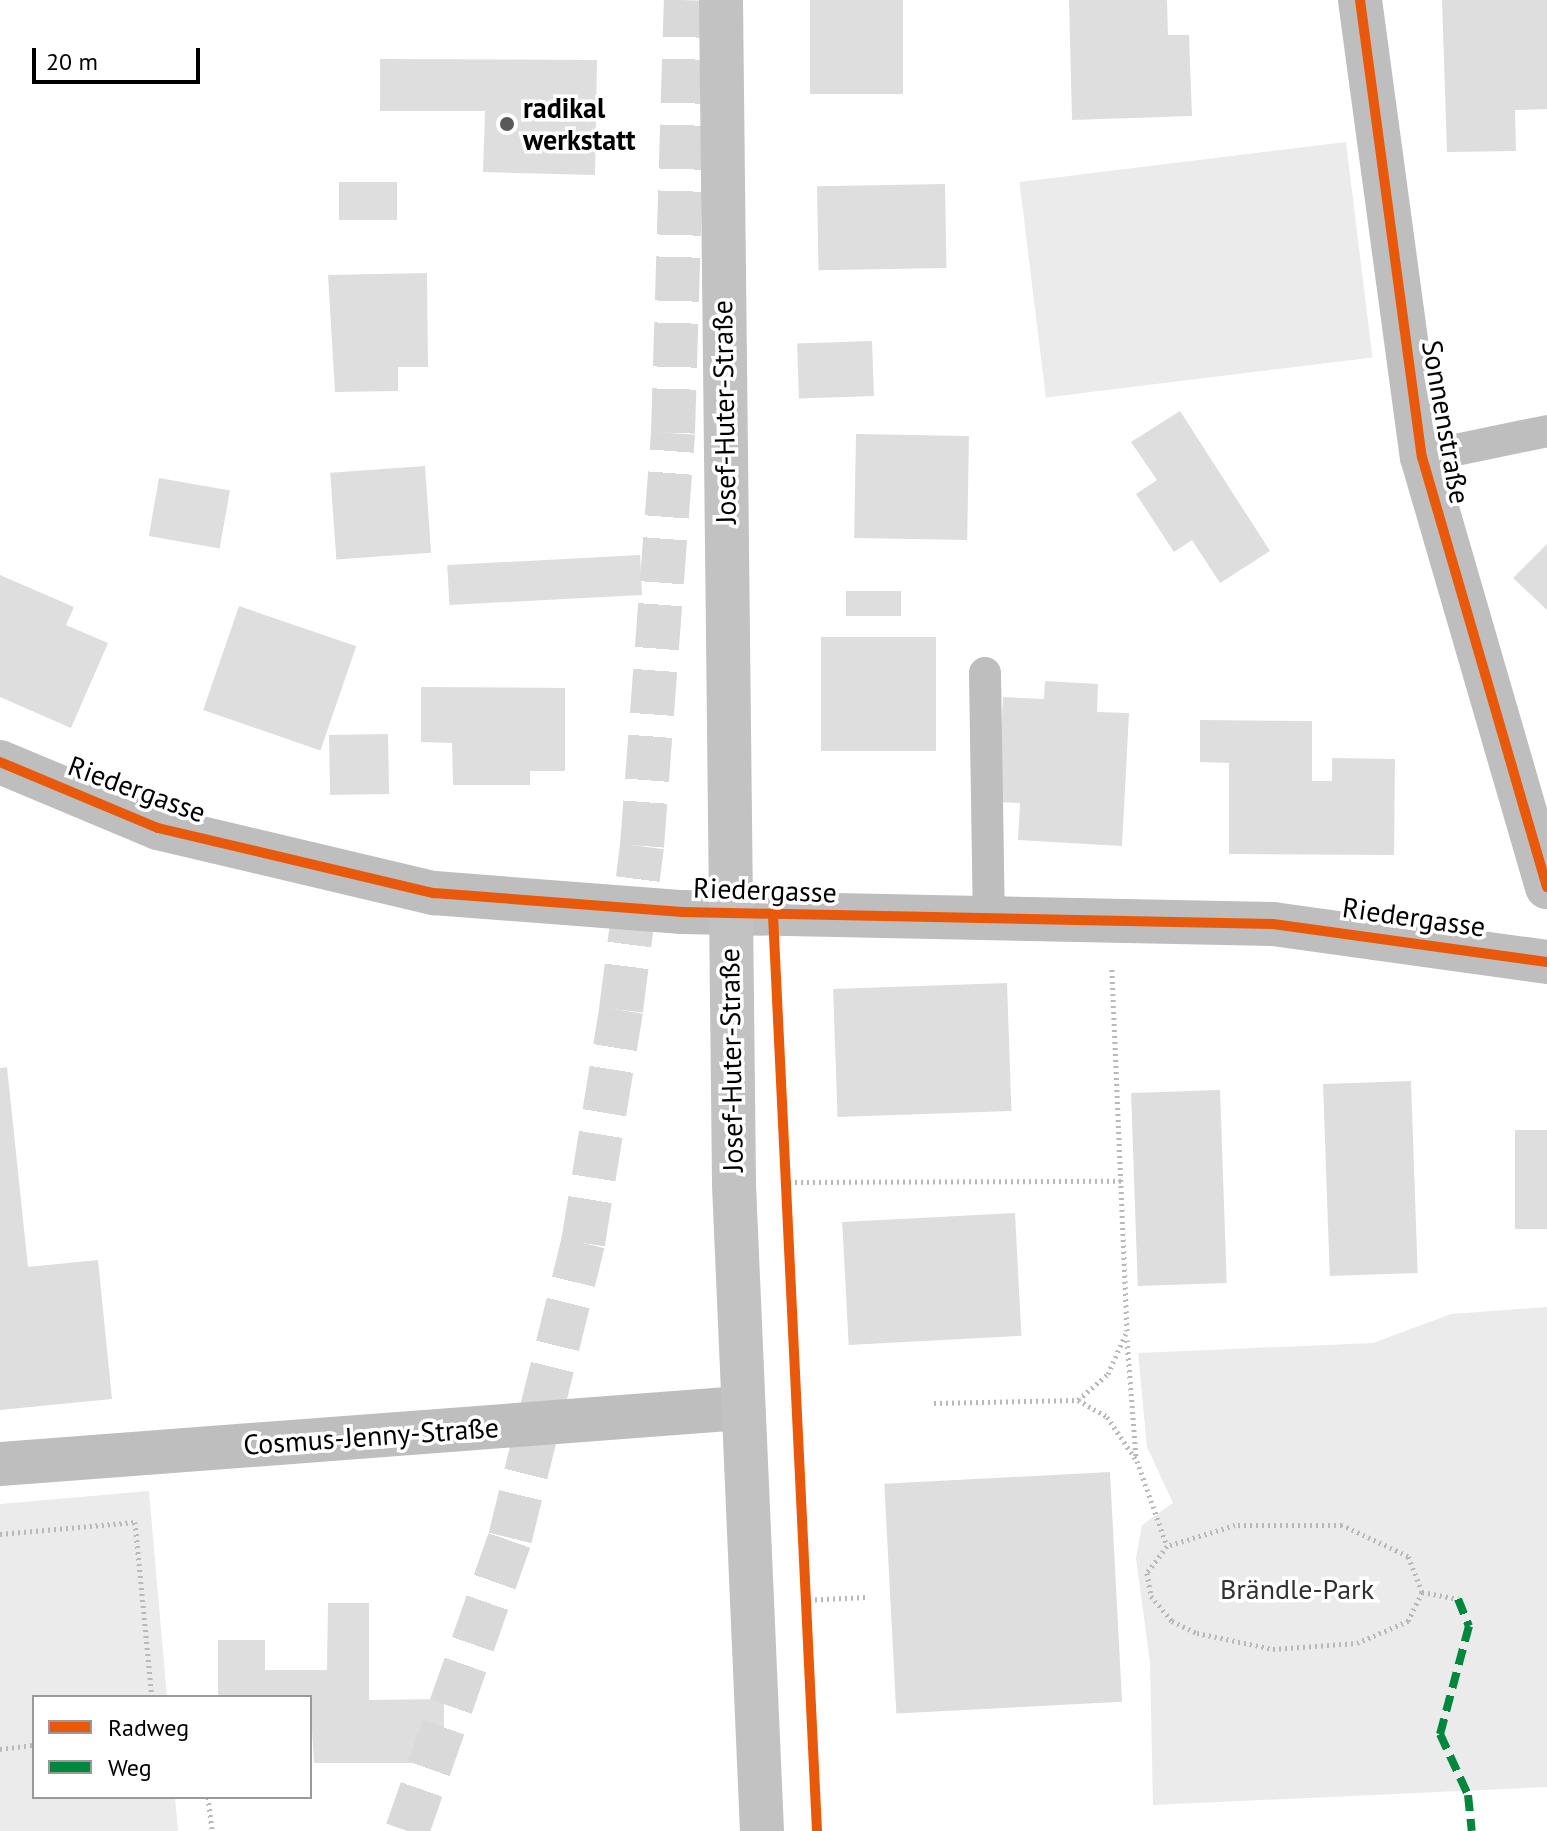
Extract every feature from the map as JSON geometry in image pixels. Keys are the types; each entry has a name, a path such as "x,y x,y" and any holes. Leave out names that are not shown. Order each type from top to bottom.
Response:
{"main road":[{"name":"Josef-Huter-Straße","path":"721,0 728,913 734,1185 741,1408 762,1831"}],"street":[{"name":"Sonnenstraße","path":"1360,0 1422,457 1547,887"},
{"name":"Riedergasse","path":"0,762 158,828 298,865 434,893 728,913 1273,924 1547,962"},
{"name":"Cosmus-Jenny-Straße","path":"0,1464 741,1408"}],"lane":[{"path":"1422,457 1547,431"},
{"path":"985,673 989,920"}],"path":[{"path":"1110,920 1127,1331 1137,1461"},
{"path":"734,1185 1121,1181"},
{"path":"1078,1400 1108,1374 1127,1331"},
{"path":"934,1403 1078,1400 1107,1417 1137,1461 1167,1546"},
{"path":"0,1534 135,1522 152,1695"},
{"path":"1235,1525 1342,1525 1408,1556 1422,1592 1408,1621 1366,1641 1273,1649 1233,1644 1158,1609 1147,1573 1167,1546 1235,1525"},
{"path":"1422,1592 1458,1599"},
{"path":"802,1600 867,1597"},
{"path":"0,1749 32,1745"},
{"path":"208,1799 212,1831"}],"green space":[{"path":"1346,142 1372,357 1046,397 1019,182"},
{"name":"Brändle-Park","path":"1547,1307 1547,1787 1153,1805 1150,1663 1136,1558 1142,1525 1173,1503 1147,1447 1138,1353 1373,1343 1451,1314"},
{"path":"149,1491 167,1695 32,1695 32,1799 175,1799 178,1831 0,1831 0,1504"}],"building":[{"path":"810,0 903,0 903,94 810,94"},
{"path":"1069,0 1167,0 1168,35 1189,35 1192,116 1072,120"},
{"path":"1442,0 1547,0 1547,109 1515,110 1516,151 1447,152"},
{"path":"380,59 597,60 595,175 483,172 485,111 380,111"},
{"path":"339,182 397,182 397,220 339,220"},
{"path":"945,184 946,268 818,270 817,186"},
{"path":"427,273 428,367 398,367 398,391 335,392 328,275"},
{"path":"872,341 874,396 799,399 797,344"},
{"path":"1180,411 1270,551 1220,583 1192,540 1174,552 1136,494 1157,480 1131,442"},
{"path":"856,434 969,436 967,540 854,538"},
{"path":"425,466 431,553 336,559 330,473"},
{"path":"159,478 230,491 220,549 149,536"},
{"path":"1547,544 1547,610 1513,578"},
{"path":"640,555 642,595 449,605 447,565"},
{"path":"0,575 74,607 66,625 108,643 71,728 0,697"},
{"path":"846,591 901,591 901,616 846,616"},
{"path":"239,606 356,646 320,750 203,710"},
{"path":"821,637 936,637 936,751 821,751"},
{"path":"1045,681 1098,684 1097,712 1129,713 1122,846 1018,840 1020,803 998,802 1003,697 1044,699"},
{"path":"421,687 565,688 565,771 530,771 530,785 453,785 452,743 421,742"},
{"path":"1200,720 1312,721 1312,781 1332,781 1332,758 1395,759 1394,855 1229,854 1229,763 1200,762"},
{"path":"388,734 389,794 330,795 329,735"},
{"path":"1007,983 1011,1111 838,1117 833,989"},
{"path":"7,1067 28,1267 98,1260 112,1399 0,1410 0,1068"},
{"path":"1411,1081 1418,1273 1330,1276 1323,1084"},
{"path":"1220,1090 1227,1283 1138,1286 1131,1093"},
{"path":"1515,1130 1547,1130 1547,1229 1515,1229"},
{"path":"1015,1213 1021,1336 849,1345 842,1222"},
{"path":"1110,1472 1122,1702 896,1714 884,1484"},
{"path":"328,1603 369,1603 369,1700 444,1699 444,1763 314,1763 312,1695 218,1695 218,1640 265,1640 265,1670 327,1670"}],"tunnel":[{"path":"407,1831 510,1538 583,1243 621,1010 642,846 673,433 686,0"}],"marked path":[{"path":"1458,1599 1469,1626 1440,1734 1468,1795 1472,1831"}],"cycle path":[{"path":"1360,0 1422,457 1547,887"},
{"path":"0,762 158,828 434,893 682,912 1273,924 1547,962"},
{"path":"773,915 817,1831"}],"place":[{"name":"radikal werkstatt","path":"507,124"}]}
